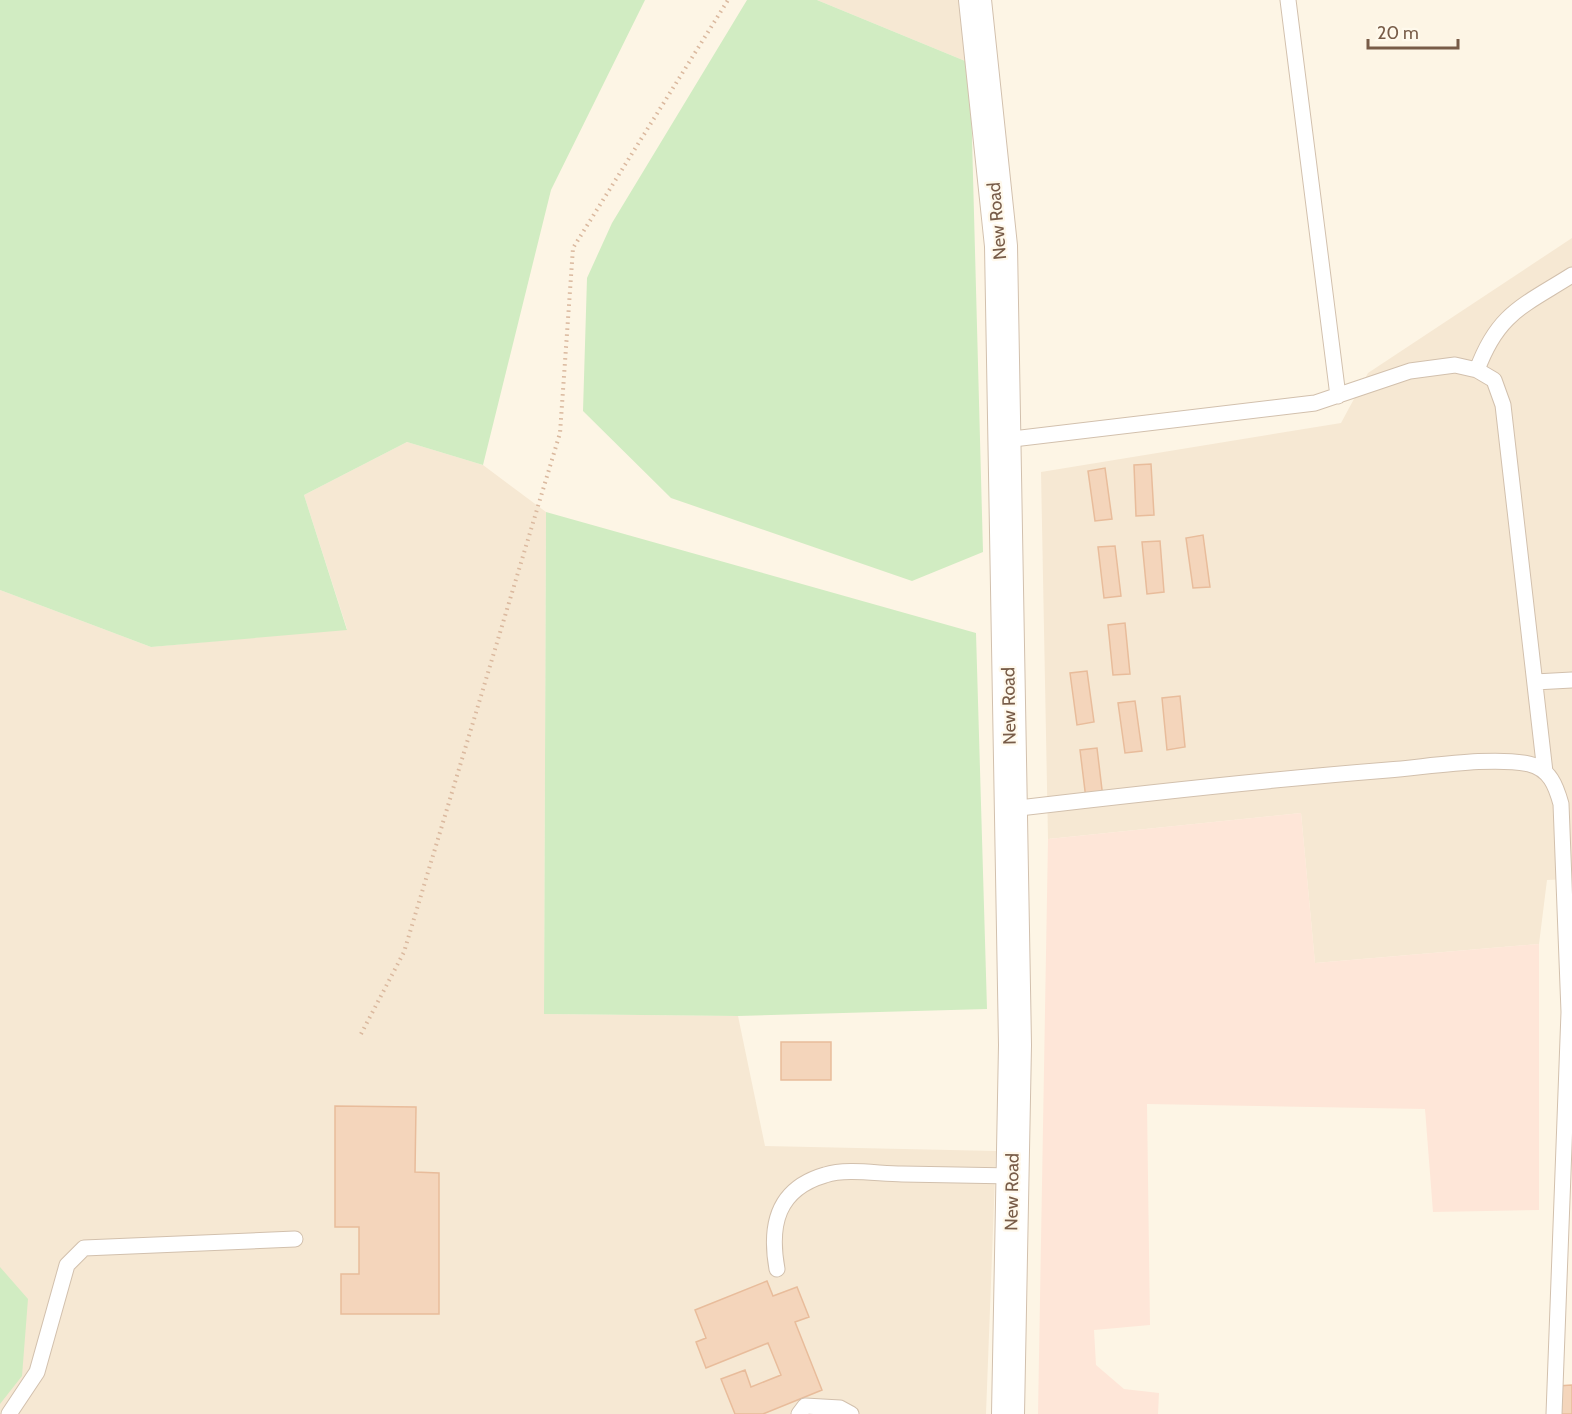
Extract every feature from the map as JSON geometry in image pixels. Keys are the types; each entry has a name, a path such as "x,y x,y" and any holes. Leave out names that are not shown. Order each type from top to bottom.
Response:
{"street":[{"name":"New Road","path":"975,0 1000,246 1015,1045 1008,1414"}],"lane":[{"path":"1288,0 1338,396"},
{"path":"1477,370 1486,344 1500,324 1520,308 1572,275"},
{"path":"1004,440 1315,403 1410,371 1455,364 1477,370 1494,380 1503,405 1545,772"},
{"path":"1535,682 1572,680"},
{"path":"1011,809 1235,783 1508,762 1531,765 1545,772 1556,784 1561,804 1569,1012 1554,1414"},
{"path":"777,1269 774,1250 777,1217 785,1199 796,1189 825,1174 1012,1176"},
{"path":"9,1414 37,1372 67,1265 84,1248 295,1239"},
{"path":"799,1414 805,1406 840,1408 850,1414"}],"path":[{"path":"361,1034 404,952 560,434 573,248 728,0"}],"shaded area":[{"path":"817,0 964,0 970,63"},
{"path":"1572,238 1572,879 1547,880 1539,944 1315,963 1301,813 1048,839 1041,472 1341,423 1368,373"},
{"path":"407,442 483,465 546,512 544,1014 738,1016 765,1146 996,1151 986,1414 0,1414 0,590 151,647 347,629 304,495"},
{"path":"1301,813 1315,963 1539,944 1539,1210 1433,1212 1425,1109 1147,1104 1150,1325 1094,1330 1096,1365 1124,1389 1159,1393 1158,1414 1038,1414 1048,839"}],"green space":[{"path":"0,0 645,0 551,190 483,465 407,442 304,495 347,630 151,647 0,590"},
{"path":"747,0 817,0 970,63 983,552 912,581 671,498 583,411 587,278 612,223"},
{"path":"546,512 976,633 987,1009 738,1016 544,1014"},
{"path":"0,1267 28,1299 22,1376 0,1404"}],"building":[{"path":"1151,464 1154,515 1136,516 1134,465"},
{"path":"1105,468 1112,519 1095,521 1088,471"},
{"path":"1203,535 1210,587 1193,588 1186,538"},
{"path":"1160,541 1164,592 1147,594 1142,542"},
{"path":"1115,546 1121,596 1104,598 1098,547"},
{"path":"1125,623 1130,674 1113,675 1108,625"},
{"path":"1087,671 1094,722 1077,725 1070,673"},
{"path":"1180,696 1185,747 1167,750 1162,698"},
{"path":"1135,701 1142,751 1125,753 1118,703"},
{"path":"1097,748 1103,798 1086,799 1080,750"},
{"path":"781,1042 831,1042 831,1080 781,1080"},
{"path":"335,1106 416,1107 415,1172 439,1173 439,1314 341,1314 341,1274 359,1274 359,1227 335,1227"},
{"path":"767,1281 773,1296 797,1287 809,1317 795,1322 822,1390 763,1414 735,1414 721,1379 745,1370 751,1387 781,1375 768,1343 706,1368 696,1342 706,1338 695,1310"},
{"path":"1572,1385 1572,1414 1558,1414 1557,1386"}]}
